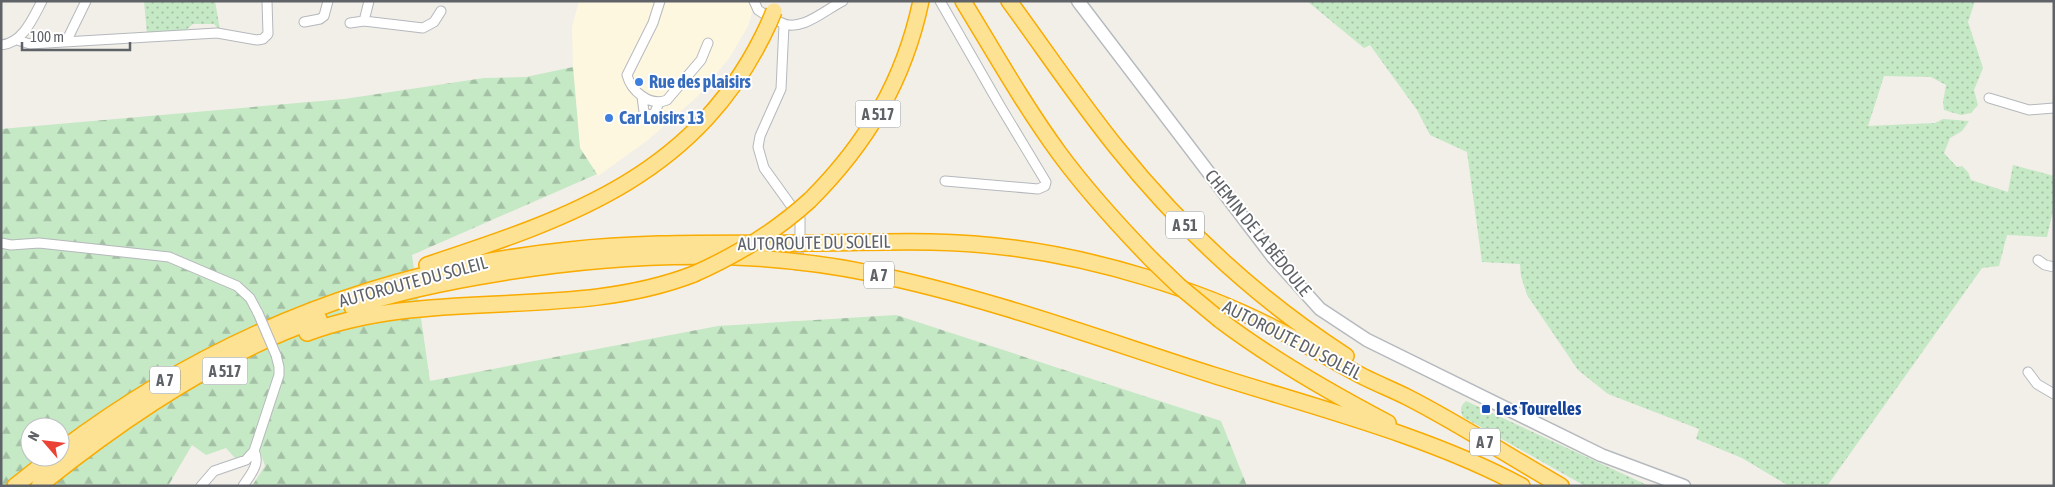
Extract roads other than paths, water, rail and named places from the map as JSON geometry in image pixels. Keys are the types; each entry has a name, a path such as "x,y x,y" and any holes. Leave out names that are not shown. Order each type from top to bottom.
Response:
{"highway":[{"name":"A 51","path":"963,1 1026,106 1060,154 1107,213 1179,286 1252,344 1310,381 1433,446"},
{"name":"A 51","path":"1009,1 1117,148 1152,189 1197,236 1252,287 1297,324 1410,399"},
{"name":"A 517","path":"41,486 172,400 287,340 318,329 368,315 411,308 569,301 608,297 648,289 694,274 725,260 758,241 810,200 859,145 883,106 902,66 920,6"},
{"path":"279,322 358,288 504,239 551,221 590,204 632,181 673,150 715,108 749,62 774,16"},
{"name":"AUTOROUTE DU SOLEIL","path":"70,444 164,381 212,354 279,322 367,292 422,276 490,260 602,247 686,244 955,243 1013,249 1120,270 1164,283 1210,300 1269,325 1362,376 1410,399 1560,486"},
{"name":"AUTOROUTE DU SOLEIL","path":"41,486 93,444 151,404 236,356 307,323 364,303 460,279 570,262 661,256 780,260 856,271 963,295 1433,446 1522,486"},
{"path":"15,486 39,467"}],"street":[{"path":"66,42 86,1"},
{"path":"1,45 17,40 30,44 217,33 257,40 263,39 268,34 267,1"},
{"path":"304,22 320,19 324,16 328,1"},
{"path":"364,21 369,1"},
{"path":"660,1 653,23 627,75 642,97 644,112 649,115 654,114 659,103 670,98 698,64 708,43"},
{"path":"754,1 758,10 774,16 807,22 843,1"},
{"path":"940,1 1046,182 1045,186 1038,189 945,181"},
{"name":"CHEMIN DE LA BÉDOULE","path":"1071,1 1264,255 1307,306 1327,323 1375,352 1599,460 1663,486"},
{"name":"CHEMIN DE LA BÉDOULE","path":"1078,1 1272,257 1320,309 1367,340 1601,455 1684,486"},
{"path":"17,40 39,4"},
{"path":"350,23 364,21 423,28 434,22 441,12"},
{"path":"774,16 781,89 760,136 758,147 764,168 800,218 800,234"},
{"path":"642,97 659,103"},
{"path":"1989,98 2029,110 2054,108"},
{"path":"1,243 11,245 39,243 169,257 237,286 250,298 276,354 279,375 254,451 246,460 214,471 201,486"},
{"path":"2038,260 2044,265 2054,267"},
{"path":"2028,372 2037,384 2054,394"},
{"path":"243,486 256,464 254,451"}],"tunnel":[{"path":"799,271 800,239"}],"place":[{"name":"Rue des plaisirs","path":"639,82"},
{"name":"Car Loisirs 13","path":"609,118"},
{"name":"Les Tourelles","path":"1486,409"}]}
